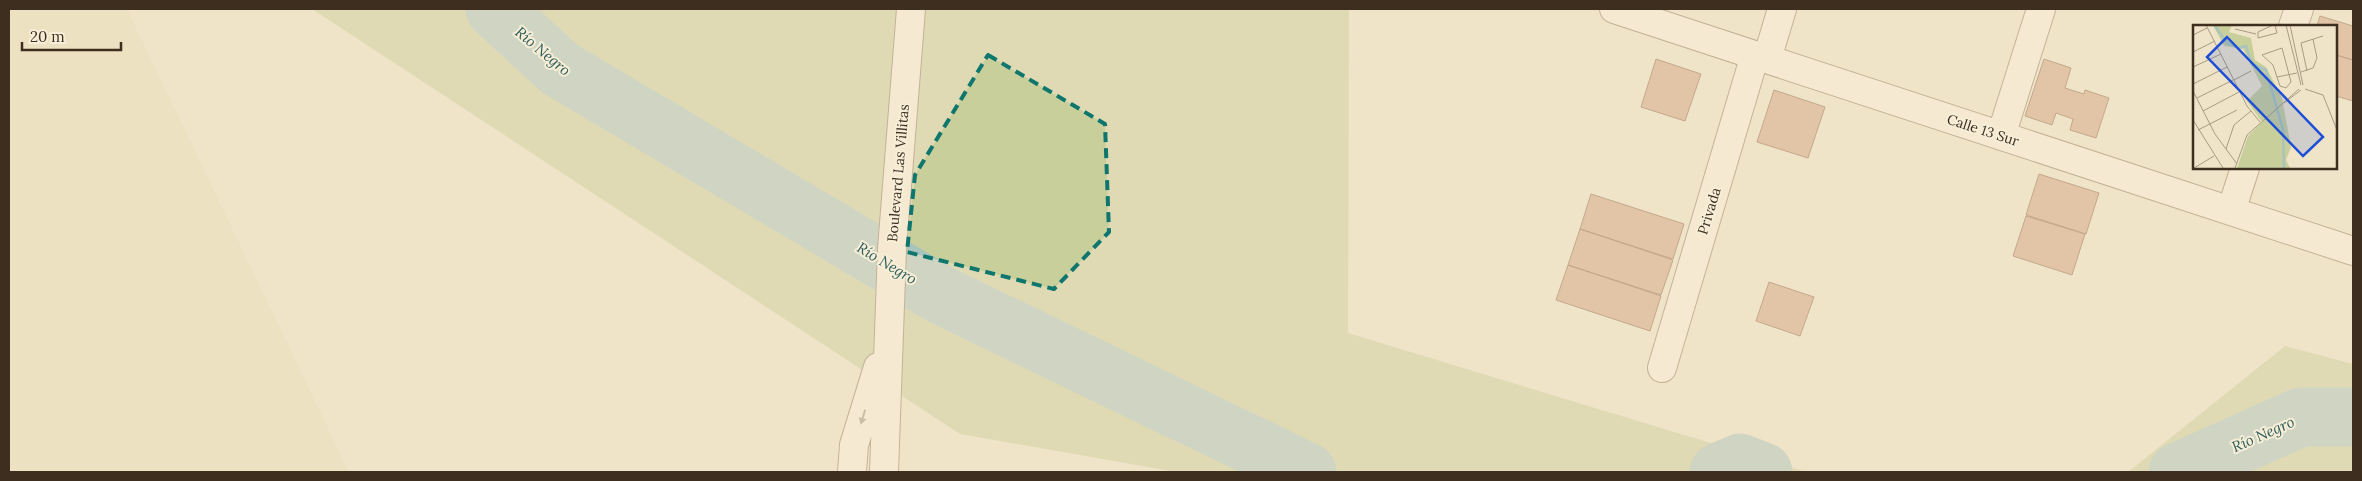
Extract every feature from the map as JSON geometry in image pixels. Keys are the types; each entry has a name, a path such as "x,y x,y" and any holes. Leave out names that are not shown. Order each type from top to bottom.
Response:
{"street":[{"name":"Boulevard Las Villitas","path":"884,472 892,249 911,9"},
{"name":"Calle 13 Sur","path":"1614,9 2353,251"},
{"name":"Privada","path":"1662,368 1761,57 1782,9"},
{"path":"2001,136 2041,9"},
{"path":"2293,25 2299,9"},
{"path":"2231,211 2245,169"},
{"name":"Boulevard Las Villitas","path":"852,472 854,445 888,337"}],"highlighted area":[{"path":"988,55 1105,124 1109,232 1054,289 907,252 915,175"}],"shaded area":[{"path":"9,9 127,9 349,472 9,472"}],"green space":[{"path":"312,9 1349,9 1348,333 1806,472 1176,472 960,434"},
{"path":"2285,346 2353,364 2353,472 2128,472"}],"building":[{"path":"2320,16 2353,26 2353,60 2337,55 2337,25 2317,25"},
{"path":"2337,55 2353,60 2353,101 2337,96"},
{"path":"1656,59 1701,74 1685,121 1641,107"},
{"path":"2044,59 2071,68 2065,88 2084,94 2085,90 2109,98 2096,138 2070,130 2073,119 2056,113 2052,125 2025,116"},
{"path":"1774,90 1825,107 1808,158 1757,142"},
{"path":"2039,174 2099,193 2086,234 2026,215"},
{"path":"1591,194 1684,224 1673,259 1580,229"},
{"path":"2026,216 2085,234 2072,275 2013,256"},
{"path":"1580,229 1673,260 1661,295 1568,265"},
{"path":"1568,265 1661,296 1650,331 1556,300"},
{"path":"1769,282 1814,297 1800,336 1756,321"}],"waterway":[{"name":"Río Negro","path":"495,9 560,69 941,295 1307,472"},
{"name":"Río Negro","path":"2178,472 2301,417 2353,417"},
{"name":"Río Negro","path":"1719,472 1740,463 1763,472"}]}
